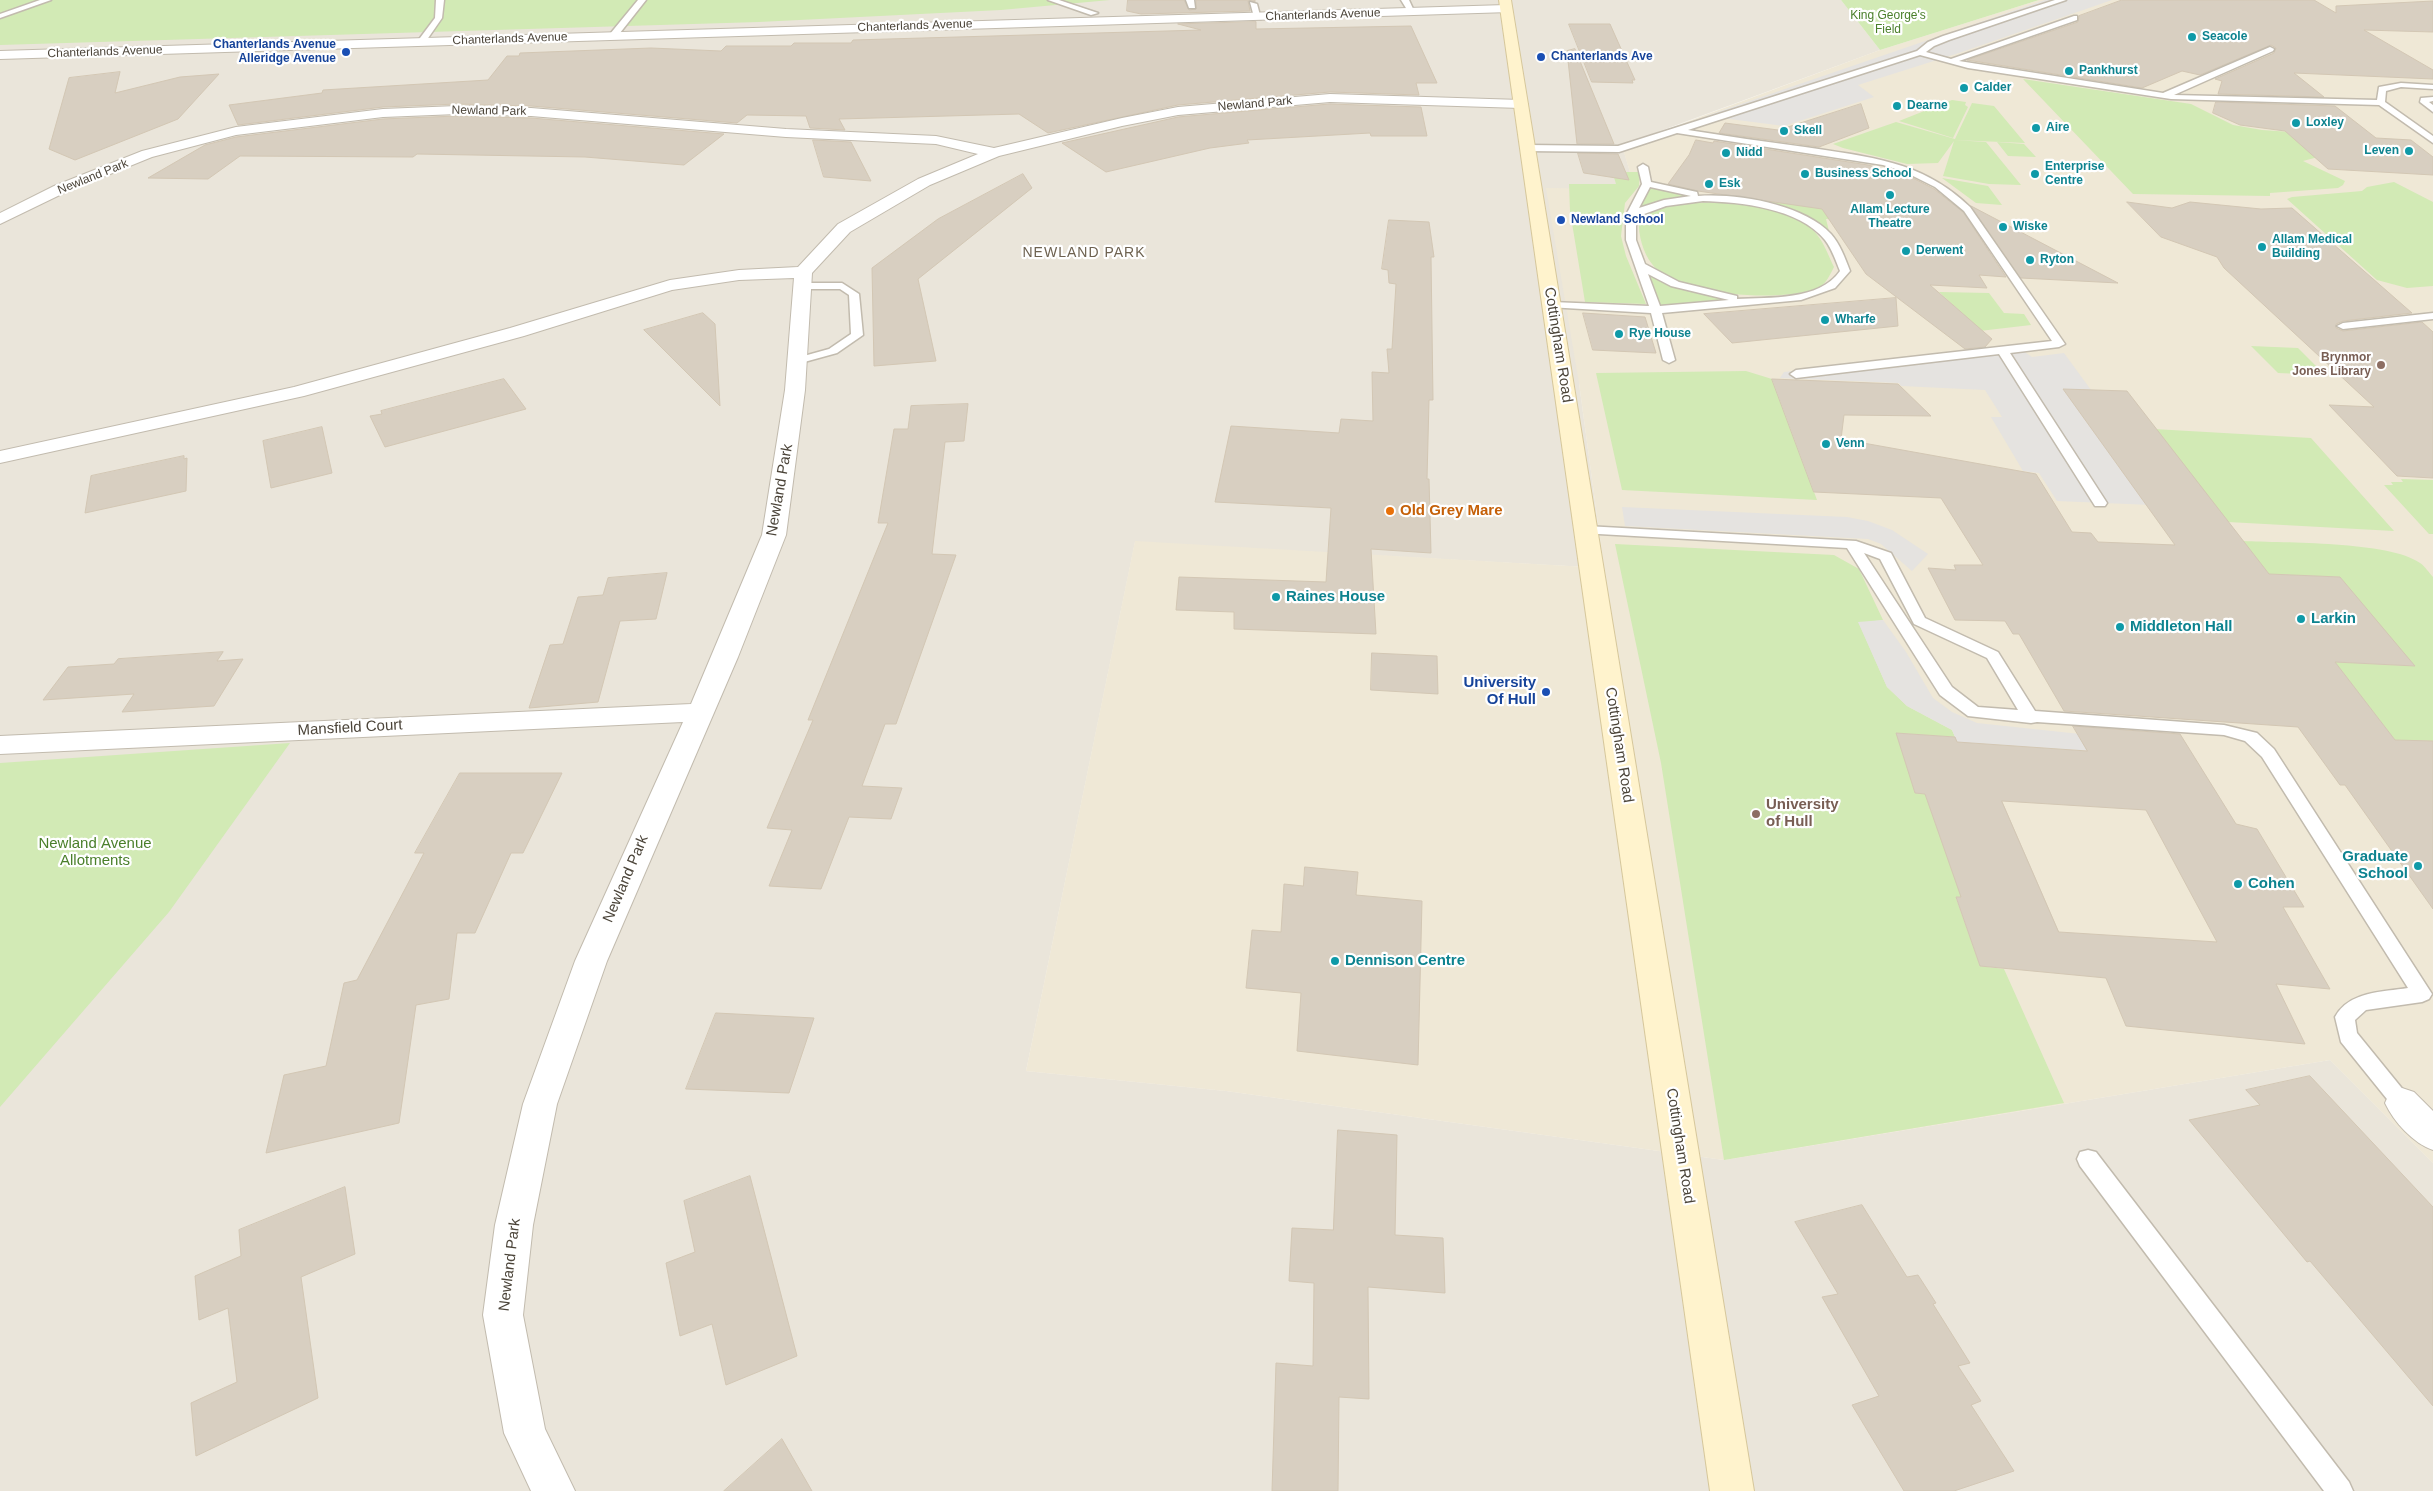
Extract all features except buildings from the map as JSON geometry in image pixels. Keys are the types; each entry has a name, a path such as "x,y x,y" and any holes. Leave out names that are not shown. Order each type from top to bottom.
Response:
{"main road":[{"name":"Cottingham Road","path":"1506,4 1732,1491"}],"street":[{"name":"Chanterlands Avenue","path":"1020,22 1191,3 1227,5"},
{"name":"Chanterlands Avenue","path":"0,55 1020,22 1258,18 1412,11 1506,4"},
{"name":"Newland Park","path":"552,1491 525,1433 503,1315 514,1225 540,1104 588,970 725,657 774,535 793,406 803,279 844,228 874,209 924,182 994,153 1150,116 1178,111 1247,104 1330,98 1521,104"},
{"name":"Newland Park","path":"0,219 60,190 148,154 236,131 383,113 457,110 531,112 768,132 936,140 994,153"},
{"path":"0,457 297,392 516,332 670,285 739,275 803,279"},
{"name":"Mansfield Court","path":"0,745 701,712"},
{"path":"2402,1103 2433,1135"}],"lane":[{"path":"0,16 47,0"},
{"path":"421,42 437,22 442,7 440,0"},
{"path":"614,36 642,0"},
{"path":"1054,0 1094,13"},
{"path":"1404,0 1412,11"},
{"path":"1527,148 1620,149 1920,53 1931,44 1946,38 2062,0"},
{"path":"1253,4 1258,18"},
{"path":"1952,61 2074,18 2038,7"},
{"path":"2164,96 2270,49"},
{"path":"1920,53 1978,67 2164,96 2381,103 2433,140"},
{"path":"2381,103 2382,89 2401,85 2433,87"},
{"path":"2433,99 2424,100 2424,102 2433,109"},
{"path":"1676,131 1884,162 1908,169 1932,180 1950,192 1967,209 2059,344 1796,374"},
{"path":"1642,167 1647,184 1631,215 1631,240 1656,310 1669,360"},
{"path":"1552,305 1656,310 1801,297 1823,291 1839,281 1845,271 1826,235 1789,213 1745,202 1714,198 1647,184"},
{"path":"1631,215 1665,202 1714,198"},
{"path":"1641,266 1675,284 1693,290 1741,300 1772,300"},
{"path":"797,361 833,351 857,335 854,294 842,286 803,279"},
{"path":"2344,326 2433,316"},
{"path":"2003,351 2100,503"},
{"path":"1586,530 1851,544 1886,556 1919,621 1993,655 2031,718"},
{"path":"1851,544 1946,691 1974,712 2031,718 2224,730 2251,737 2268,753 2428,994 2361,1003 2345,1017 2348,1036 2402,1103"},
{"path":"2088,1158 2340,1491"}],"shaded area":[{"path":"0,0 1841,0 1880,50 1622,145 1635,189 1579,383 1604,568 1135,542 1026,1071 1226,1091 1724,1160 2330,1060 2433,1163 2433,1491 0,1491"},
{"name":"University of Hull","path":"2039,0 2433,0 2433,1163 2330,1060 1724,1160 1226,1091 1026,1071 1135,541 1604,568 1579,383 1546,188 1635,189 1622,146 1880,50"},
{"path":"2045,0 2112,0 1959,53 1858,85 1874,97 1784,126 1706,116"},
{"path":"2017,347 2032,357 2064,353 2091,390 2151,505 2057,501 2039,473 2023,471 1991,417 2002,417 1985,390 1901,386 1899,383 1780,378 1784,372"},
{"path":"1622,507 1847,517 1868,521 1892,530 1928,554 1912,571 1881,544 1868,539 1625,526"},
{"path":"1883,620 1906,652 1933,698 1952,712 1977,723 2118,738 2123,753 1957,742 1952,730 1907,706 1887,687 1858,622"}],"green space":[{"path":"0,0 1110,0 1001,10 759,22 0,45"},
{"name":"King George's Field","path":"1841,0 2039,0 1880,50"},
{"path":"2023,79 2191,104 2233,125 2291,132 2318,157 2303,161 2345,181 2338,188 2270,193 2270,196 2133,194"},
{"path":"1952,100 1966,102 1965,105 1968,107 1953,138 1899,121"},
{"path":"1972,103 1994,106 2025,143 1954,140 1986,142 2021,185 1989,184 1943,176 1954,141 1938,163 1907,164 1833,144 1896,122 1955,139"},
{"path":"1997,142 2024,144 2036,157 2008,156"},
{"path":"1626,172 1640,172 1639,186 1625,203 1621,236 1626,256 1646,304 1585,302 1570,211 1569,184 1616,184 1613,174 1626,174"},
{"path":"1942,178 1988,186 2002,205 1976,203"},
{"path":"2394,182 2433,202 2433,286 2407,288 2377,280 2287,199 2362,191 2367,187"},
{"path":"1647,184 1715,198 1679,200 1631,215"},
{"path":"1753,198 1828,209 1854,220 1826,219 1830,235 1803,216 1750,203"},
{"path":"1718,202 1772,210 1799,220 1810,227 1823,243 1834,267 1827,279 1818,288 1802,293 1756,295 1730,294 1705,290 1664,275 1652,264 1646,254 1640,237 1639,221 1647,214 1665,206"},
{"path":"1641,266 1665,278 1690,287 1741,300 1656,310"},
{"path":"1939,292 1989,293 2004,313 2024,314 2031,325 1971,332 1962,313"},
{"path":"2251,346 2298,348 2325,375 2278,373"},
{"path":"1746,371 1772,379 1817,500 1622,490 1596,373"},
{"path":"2154,429 2311,438 2394,531 2228,522"},
{"path":"2401,479 2433,480 2433,534 2429,534 2384,485 2393,485 2391,482 2403,482"},
{"path":"2243,541 2335,544 2361,547 2405,556 2424,566 2433,577 2433,741 2395,740 2335,662 2414,666 2340,577 2269,574"},
{"path":"1615,544 1834,555 1859,569 1883,620 1859,623 1887,687 1907,706 1952,730 1955,737 1897,733 1915,792 1925,794 1962,897 1956,898 1980,966 2004,969 2064,1103 1724,1160 1661,763"},
{"name":"Newland Avenue Allotments","path":"290,743 169,912 0,1107 0,763"}],"place":[{"name":"Seacole","path":"2192,37"},
{"name":"Chanterlands Avenue Alleridge Avenue","path":"346,52"},
{"name":"Chanterlands Ave","path":"1541,57"},
{"name":"Pankhurst","path":"2069,71"},
{"name":"Calder","path":"1964,88"},
{"name":"Dearne","path":"1897,106"},
{"name":"Loxley","path":"2296,123"},
{"name":"Aire","path":"2036,128"},
{"name":"Skell","path":"1784,131"},
{"name":"Leven","path":"2409,151"},
{"name":"Nidd","path":"1726,153"},
{"name":"Business School","path":"1805,174"},
{"name":"Enterprise Centre","path":"2035,174"},
{"name":"Esk","path":"1709,184"},
{"name":"Allam Lecture Theatre","path":"1890,195"},
{"name":"Newland School","path":"1561,220"},
{"name":"Wiske","path":"2003,227"},
{"name":"Allam Medical Building","path":"2262,247"},
{"name":"Derwent","path":"1906,251"},
{"name":"Ryton","path":"2030,260"},
{"name":"Wharfe","path":"1825,320"},
{"name":"Rye House","path":"1619,334"},
{"name":"Brynmor Jones Library","path":"2381,365"},
{"name":"Venn","path":"1826,444"},
{"name":"Old Grey Mare","path":"1390,511"},
{"name":"Raines House","path":"1276,597"},
{"name":"Larkin","path":"2301,619"},
{"name":"Middleton Hall","path":"2120,627"},
{"name":"University Of Hull","path":"1546,692"},
{"name":"University of Hull","path":"1756,814"},
{"name":"Graduate School","path":"2418,866"},
{"name":"Cohen","path":"2238,884"},
{"name":"Dennison Centre","path":"1335,961"}],"district":[{"name":"NEWLAND PARK","path":"1084,253"}]}
